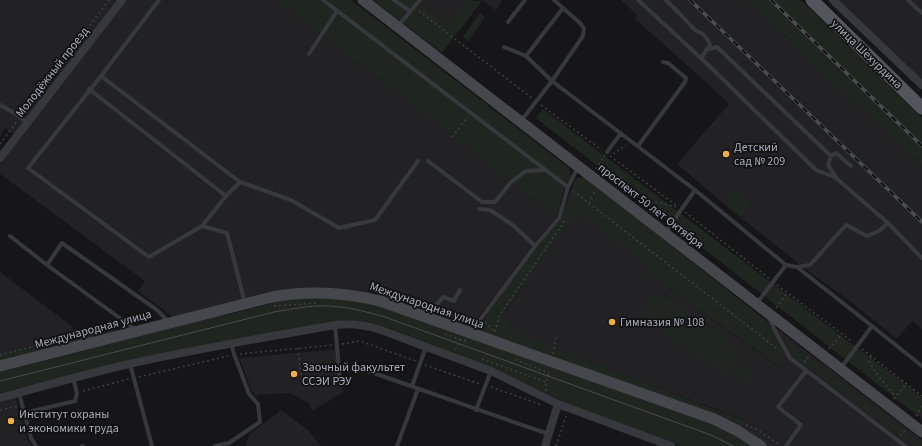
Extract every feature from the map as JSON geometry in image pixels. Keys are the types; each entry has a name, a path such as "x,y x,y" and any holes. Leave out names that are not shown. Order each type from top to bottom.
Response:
{"main road":[{"name":"улица Шехурдина","path":"812,0 922,108"}],"street":[{"name":"Молодёжный проезд","path":"0,158 122,0"},
{"name":"проспект 50 лет Октября","path":"363,0 756,304 772,311 840,369 922,432"},
{"path":"832,0 922,85"},
{"name":"Международная улица","path":"0,366 167,323 294,293 318,292 347,294 380,301 549,363 714,419 738,431 761,446"},
{"path":"0,398 130,364 231,343 335,324 350,323 381,330 491,371 546,399 671,446"},
{"path":"545,446 558,404"}],"lane":[{"path":"159,0 28,168 149,258 202,226 226,196 240,182"},
{"path":"323,0 470,114 568,187"},
{"path":"394,0 410,11"},
{"path":"397,26 420,0"},
{"path":"508,22 525,0"},
{"path":"521,121 552,81 583,36 584,29 581,24 554,0"},
{"path":"638,0 701,58 816,170 837,179"},
{"path":"666,0 695,30 703,34 710,45 709,49"},
{"path":"908,0 922,13"},
{"path":"526,56 563,8"},
{"path":"309,54 337,11"},
{"path":"504,47 526,56 552,81 695,190 786,265 797,267 810,265 846,225 867,236 879,231 888,223"},
{"path":"701,58 709,49 717,47 831,156"},
{"path":"638,146 685,82 686,78 684,76 663,62"},
{"path":"101,76 240,182 291,200 339,228 375,220 418,161"},
{"path":"89,89 226,196"},
{"path":"0,105 27,123"},
{"path":"608,154 621,133"},
{"path":"851,166 836,153 831,156 828,165 837,179 888,223 922,258"},
{"path":"428,160 482,202 495,202 511,182 526,171 545,170"},
{"path":"380,301 382,297 390,291 435,307 469,334 535,246 559,218 568,187 578,166"},
{"path":"664,233 695,190"},
{"path":"479,209 490,210 514,226 535,246"},
{"path":"202,226 227,233 246,304"},
{"path":"10,236 132,327 133,332"},
{"path":"47,265 62,243 157,310 165,318 167,323"},
{"path":"756,304 786,265"},
{"path":"797,267 922,366"},
{"path":"435,307 443,297 454,301 460,290"},
{"path":"772,311 775,331 790,358 905,446"},
{"path":"335,324 340,380"},
{"path":"840,369 872,326"},
{"path":"215,446 229,443 260,422 258,404 249,394 231,343"},
{"path":"412,386 426,347"},
{"path":"130,364 152,446"},
{"path":"353,366 476,410 549,434"},
{"path":"476,410 484,385 491,371"},
{"path":"786,446 801,425 778,407 806,371"},
{"path":"24,413 75,401 77,393 73,378"},
{"path":"397,446 418,388"},
{"path":"18,393 31,438 36,446"}],"path":[{"path":"0,144 109,0"},
{"path":"410,11 419,11 536,101 681,209 787,293 922,396"},
{"path":"452,137 470,114"},
{"path":"596,169 608,154 624,147 630,140"},
{"path":"568,187 790,358"},
{"path":"589,203 595,192"},
{"path":"631,195 681,209"},
{"path":"495,332 499,316 564,222 559,218"},
{"path":"772,311 787,293"},
{"path":"274,306 323,302"},
{"path":"482,318 495,332 501,335"},
{"path":"438,332 469,334"},
{"path":"454,352 469,334"},
{"path":"829,350 842,334"},
{"path":"77,393 234,354 338,345 360,341 544,406 549,363 553,355 556,337"},
{"path":"298,348 301,377"},
{"path":"514,356 518,361 549,363"},
{"path":"806,360 809,356"},
{"path":"871,356 869,361 872,367 894,399 906,384"},
{"path":"477,361 482,359 546,382"},
{"path":"0,410 22,405"},
{"path":"916,416 922,406"},
{"path":"556,446 566,414"}],"shaded area":[{"path":"0,0 119,0 14,134 5,128 0,135"},
{"path":"126,0 277,0 557,216 532,246 470,328 344,290 174,318 138,291 145,281 0,174 0,163"},
{"path":"277,0 351,0 569,168 571,176 564,189 557,216"},
{"path":"373,0 416,0 449,25 469,0 482,1 442,53"},
{"path":"416,0 469,0 449,25"},
{"path":"482,0 502,0 496,10"},
{"path":"621,0 747,0 922,167 922,329 912,321 897,339 850,301 808,271 741,218 753,203 736,189 723,203 677,164 729,104 635,19 637,15"},
{"path":"747,0 801,0 922,118 922,167"},
{"path":"837,0 922,0 922,81"},
{"path":"480,13 485,17 468,41 463,37"},
{"path":"543,109 922,397 922,419 536,118"},
{"path":"582,177 767,321 783,351 781,368 651,275 653,272 649,269 651,266 577,211 503,314 514,330 554,348 745,421 740,429 481,333 480,327 489,311 536,247 561,218 576,179"},
{"path":"736,189 753,203 741,218 723,203"},
{"name":"Гимназия № 108","path":"577,210 652,266 653,272 651,275 780,368 783,351 767,321 922,440 922,446 767,446 740,429 744,420 554,348 514,330 503,314"},
{"path":"0,272 73,327 73,344 0,363"},
{"path":"654,295 662,298 649,318 641,313"},
{"path":"318,296 381,305 713,421 755,446 681,446 570,405 493,368 383,326 353,320 334,321 134,359 0,393 0,370 215,316 227,315 270,304 274,300"},
{"path":"666,296 677,304 660,328 649,320"},
{"path":"679,306 729,342 713,366 661,330"},
{"path":"114,327 116,331 0,361 0,355"},
{"path":"782,337 922,446 912,446 792,355"},
{"path":"732,344 741,351 725,375 715,368"},
{"name":"Заочный факультет ССЭИ РЭУ","path":"339,349 343,392 312,411 308,403 290,393 256,395 252,391 239,358"},
{"path":"743,364 754,372 747,383 736,375"},
{"name":"Институт охраны и экономики труда","path":"15,396 28,441 32,446 0,446 0,400"},
{"path":"281,410 308,430 321,446 245,446 250,434"}],"tram line":[{"path":"0,381 274,312 309,307 337,307 358,310 385,317 711,435 733,446"}],"railway":[{"path":"690,0 922,222"},
{"path":"771,0 922,146"}],"place":[{"name":"Детский сад № 209","path":"726,154"},
{"name":"Гимназия № 108","path":"612,322"},
{"name":"Заочный факультет ССЭИ РЭУ","path":"294,374"},
{"name":"Институт охраны и экономики труда","path":"11,421"}]}
